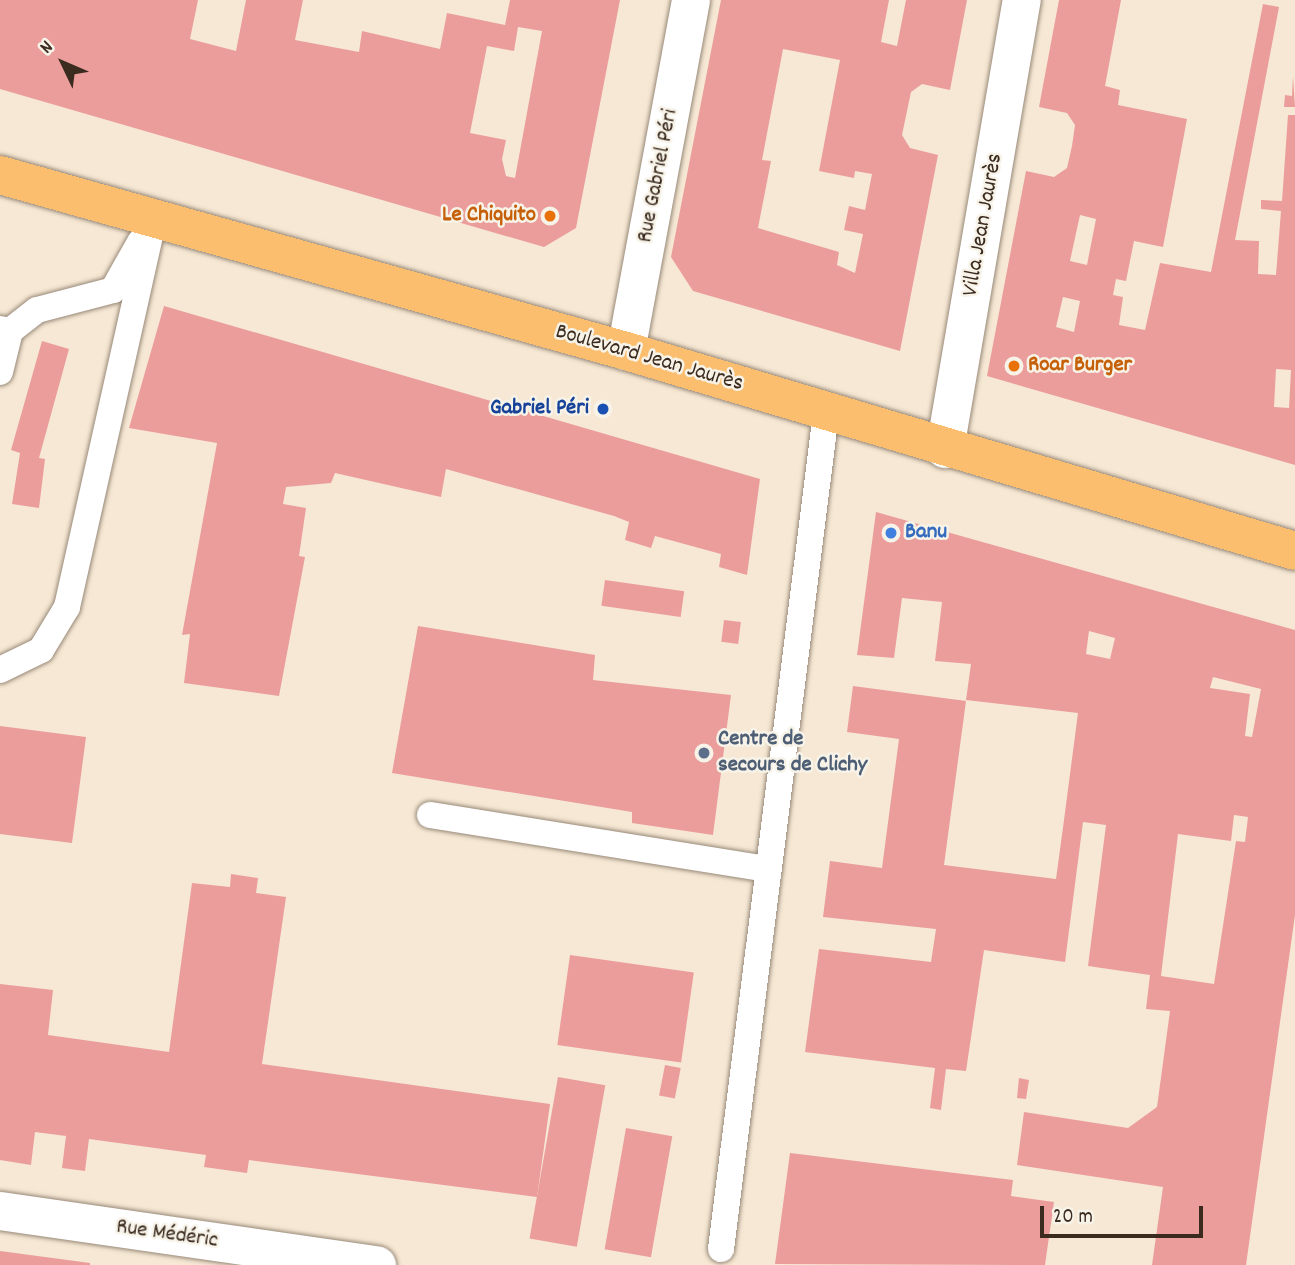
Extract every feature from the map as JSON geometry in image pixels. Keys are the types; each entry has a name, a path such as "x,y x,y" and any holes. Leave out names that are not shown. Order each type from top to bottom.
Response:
{"main road":[{"name":"Boulevard Jean Jaurès","path":"0,176 626,351 945,449 1295,551"}],"street":[{"name":"Rue Gabriel Péri","path":"626,351 691,0"},
{"name":"Villa Jean Jaurès","path":"945,449 1023,0"},
{"name":"Rue Médéric","path":"0,1212 366,1264"}],"lane":[{"path":"0,372 5,330 37,310 113,290 153,219"},
{"path":"0,670 41,650 67,607 153,219"},
{"path":"721,1249 826,412"},
{"path":"430,815 767,869"}],"building":[{"path":"0,0 198,0 190,39 236,51 246,0 303,0 295,40 359,52 362,31 440,49 447,13 505,25 510,0 620,0 576,228 544,247 0,89","holes":["518,27 542,31 515,178 506,176 502,159 506,140 470,133 487,46 514,51"]},
{"path":"721,0 889,0 881,42 897,46 906,0 967,0 950,90 922,84 911,92 902,135 910,148 938,155 900,351 693,291 671,257","holes":["783,49 840,60 819,171 854,178 855,171 872,174 865,210 849,206 844,230 863,234 855,273 837,265 839,252 758,228 771,161 762,160"]},
{"path":"1059,0 1121,0 1105,86 1120,90 1118,105 1187,119 1163,247 1134,241 1126,281 1116,279 1113,295 1123,297 1119,325 1145,330 1160,263 1211,272 1263,4 1279,7 1235,240 1259,241 1258,274 1276,275 1281,211 1261,209 1261,200 1282,201 1288,115 1295,115 1295,465 987,376 1026,171 1054,177 1067,168 1072,146 1075,125 1067,113 1039,107","holes":["1080,215 1096,219 1087,265 1070,261","1063,297 1080,301 1074,332 1056,327","1276,369 1291,370 1289,408 1274,407"]},
{"path":"1293,76 1295,107 1284,107 1285,95 1292,96"},
{"path":"164,306 760,479 747,575 719,567 721,554 655,536 651,548 625,540 629,522 614,516 446,469 441,497 335,473 331,483 286,487 283,504 306,508 299,556 305,557 279,696 184,683 190,634 182,635 217,443 129,428"},
{"path":"42,341 69,349 39,458 45,459 39,508 12,504 20,453 11,450"},
{"path":"876,512 1295,630 1295,915 1246,1265 1152,1265 1163,1187 1017,1165 1024,1112 1128,1128 1157,1107 1170,1011 1146,1009 1150,975 1088,966 1106,825 1083,822 1065,962 984,950 966,1071 946,1069 941,1110 930,1108 935,1068 805,1052 819,949 931,962 936,929 823,917 830,861 882,868 899,739 847,732 853,686 966,701 944,865 1056,879 1064,820 1078,713 966,700 971,664 935,661 942,602 902,598 894,658 857,655","holes":["1089,631 1115,638 1110,659 1086,654","1213,677 1261,689 1252,737 1245,736 1250,694 1210,688","1234,815 1248,817 1245,842 1236,841 1214,984 1161,976 1178,834 1231,841"]},
{"path":"605,580 684,591 681,617 601,606"},
{"path":"724,620 741,622 738,644 721,642"},
{"path":"418,626 595,655 593,680 731,695 713,835 632,823 632,812 392,773"},
{"path":"0,726 86,737 72,843 0,834"},
{"path":"231,874 258,878 256,893 286,897 262,1064 550,1104 537,1197 249,1160 247,1173 204,1167 206,1155 89,1139 85,1171 62,1168 66,1136 35,1132 31,1165 0,1160 0,984 53,990 48,1035 169,1052 192,883 230,887"},
{"path":"570,955 694,972 681,1063 557,1045"},
{"path":"665,1065 681,1068 675,1098 659,1095"},
{"path":"558,1077 605,1085 577,1247 530,1239"},
{"path":"1019,1078 1029,1080 1026,1099 1017,1098"},
{"path":"626,1128 672,1136 651,1257 605,1249"},
{"path":"790,1153 1013,1180 1011,1196 1054,1202 1045,1265 775,1264"},
{"path":"0,1251 90,1263 90,1265 0,1265"}],"place":[{"name":"Le Chiquito","path":"550,216"},
{"name":"Roar Burger","path":"1014,366"},
{"name":"Gabriel Péri","path":"603,409"},
{"name":"Banu","path":"891,533"},
{"name":"Centre de secours de Clichy","path":"704,753"}]}
